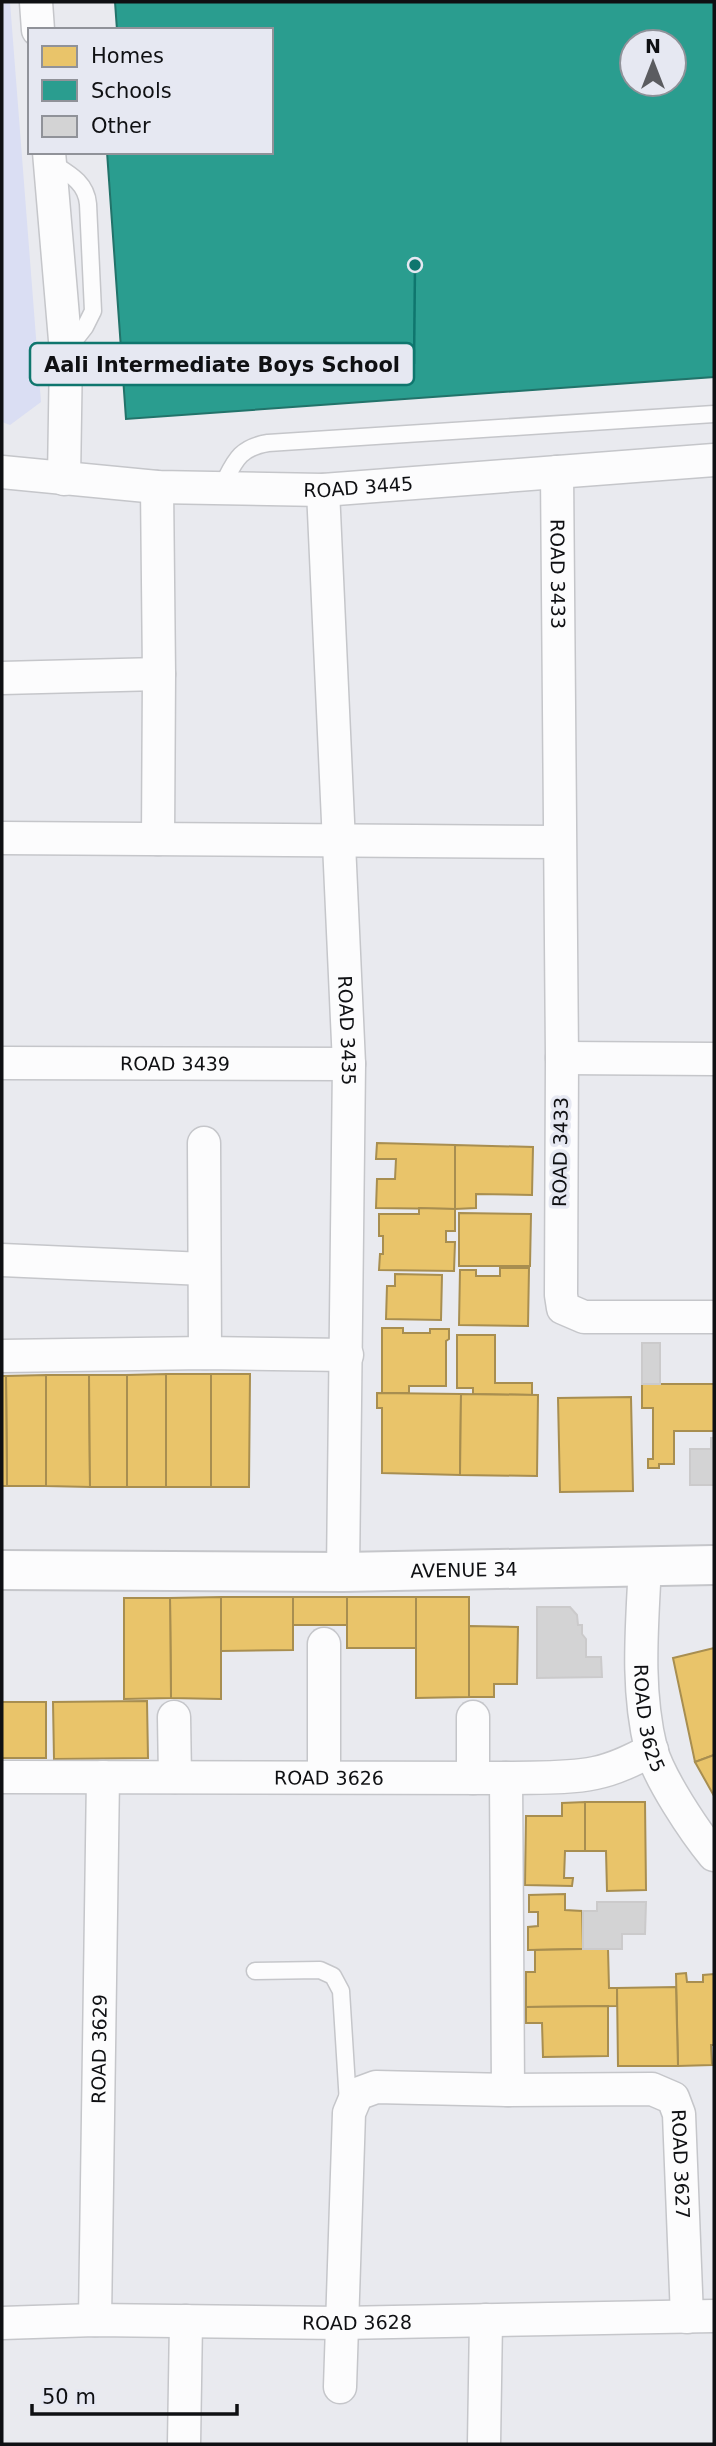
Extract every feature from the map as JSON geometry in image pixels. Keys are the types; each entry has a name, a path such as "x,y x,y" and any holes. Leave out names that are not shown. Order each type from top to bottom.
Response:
{"street":[{"path":"36,2 38,28"},
{"path":"49,157 66,352 64,480"},
{"name":"ROAD 3445","path":"2,472 157,487 323,490 714,460"},
{"name":"ROAD 3433","path":"557,472 562,1058 559,1281 563,1308 584,1317 714,1317"},
{"path":"157,487 158,839"},
{"name":"ROAD 3435","path":"323,490 349,1064 343,1572"},
{"path":"2,678 159,674"},
{"path":"2,838 559,842"},
{"path":"562,1058 714,1059"},
{"name":"ROAD 3439","path":"2,1063 349,1064"},
{"path":"204,1143 205,1353"},
{"path":"2,1260 204,1269"},
{"path":"2,1356 347,1354"},
{"name":"AVENUE 34","path":"2,1550 214,1572"},
{"name":"AVENUE 34","path":"2,1570 343,1572 714,1564"},
{"name":"ROAD 3625","path":"645,1565 640,1669 652,1750 675,1798 714,1856"},
{"path":"324,1644 324,1777"},
{"path":"174,1717 175,1777"},
{"path":"472,1778 473,1717"},
{"name":"ROAD 3626","path":"2,1777 506,1778 595,1773 624,1764 652,1750"},
{"name":"ROAD 3629","path":"94,2320 103,1776"},
{"path":"506,1778 508,2090"},
{"name":"ROAD 3627","path":"349,2113 357,2094 376,2087 652,2089 673,2098 680,2114 701,2317"},
{"path":"340,2387 349,2113"},
{"name":"ROAD 3628","path":"2,2323 94,2320 341,2323 701,2317"},
{"path":"184,2444 186,2320"},
{"path":"484,2444 486,2320"}],"lane":[{"path":"221,488 237,457 246,449 268,443 714,414"},
{"path":"255,1971 320,1970 333,1976 341,1991 349,2113"}],"shaded area":[{"path":"2,2 10,2 41,402 10,425 2,422"}],"building: Homes":[{"path":"377,1143 455,1145 455,1209 376,1208 377,1179 395,1179 396,1159 376,1159"},
{"path":"455,1145 533,1147 532,1195 476,1194 476,1208 455,1209"},
{"path":"419,1208 455,1209 455,1231 446,1231 446,1242 455,1242 454,1271 379,1270 380,1254 383,1254 383,1236 379,1236 379,1214 419,1214"},
{"path":"459,1213 531,1214 530,1266 459,1266"},
{"path":"500,1268 529,1268 528,1326 459,1325 460,1270 476,1270 476,1276 500,1276"},
{"path":"395,1274 442,1275 441,1320 386,1319 387,1286 395,1286"},
{"path":"382,1328 403,1328 403,1333 430,1333 430,1329 449,1329 449,1339 446,1341 446,1386 409,1386 409,1393 382,1393"},
{"path":"457,1335 495,1335 495,1383 532,1383 532,1395 473,1394 473,1388 457,1388"},
{"path":"166,1374 166,1487 127,1487 127,1375"},
{"path":"166,1374 211,1374 211,1487 166,1487"},
{"path":"211,1374 250,1374 249,1487 211,1487"},
{"path":"46,1375 46,1486 7,1486 6,1376"},
{"path":"46,1375 89,1375 90,1487 46,1486"},
{"path":"89,1375 127,1375 127,1487 90,1487"},
{"path":"2,1376 6,1376 7,1486 2,1486"},
{"path":"642,1384 714,1384 714,1431 674,1431 674,1464 659,1464 659,1468 648,1468 648,1459 653,1459 653,1408 642,1408"},
{"path":"377,1393 461,1394 460,1475 382,1473 382,1408 377,1408"},
{"path":"461,1394 538,1395 537,1476 460,1475"},
{"path":"631,1397 633,1491 560,1492 558,1398"},
{"path":"221,1597 221,1699 171,1698 170,1598"},
{"path":"221,1597 293,1597 293,1650 221,1651"},
{"path":"293,1597 347,1597 347,1625 293,1625"},
{"path":"347,1597 416,1597 416,1648 347,1648"},
{"path":"416,1597 469,1597 469,1697 416,1698"},
{"path":"124,1598 170,1598 171,1698 124,1699"},
{"path":"469,1626 518,1627 517,1684 494,1684 494,1697 469,1697"},
{"path":"714,1648 714,1755 695,1762 673,1658"},
{"path":"147,1701 148,1758 54,1759 53,1702"},
{"path":"2,1702 46,1702 46,1758 2,1758"},
{"path":"714,1755 714,1796 695,1762"},
{"path":"585,1802 585,1851 565,1851 564,1878 573,1878 572,1886 525,1885 526,1816 562,1816 562,1803"},
{"path":"585,1802 645,1802 646,1890 607,1891 606,1851 585,1851"},
{"path":"565,1894 565,1910 582,1911 583,1949 528,1950 528,1927 538,1926 538,1912 529,1912 529,1895"},
{"path":"608,1949 609,1988 617,1988 617,2006 526,2007 526,1972 535,1972 535,1950"},
{"path":"686,1973 687,1982 703,1982 703,1975 714,1974 712,2065 678,2066 676,1974"},
{"path":"676,1987 678,2066 618,2066 617,1988"},
{"path":"608,2006 608,2056 543,2057 542,2023 526,2023 526,2007"}],"building: Schools":[{"path":"115,2 714,2 714,377 126,419 107,154 273,154 273,28 117,28"}],"building: Other":[{"path":"642,1343 660,1343 660,1384 642,1384"},
{"path":"711,1438 714,1438 714,1485 690,1485 690,1449 711,1449"},
{"path":"537,1607 570,1607 577,1615 578,1625 582,1625 582,1634 586,1639 586,1657 601,1657 602,1677 537,1678"},
{"path":"597,1902 646,1902 645,1934 622,1934 622,1949 583,1949 583,1911 597,1911"}],"place":[{"name":"Aali Intermediate Boys School","path":"415,265"}]}
